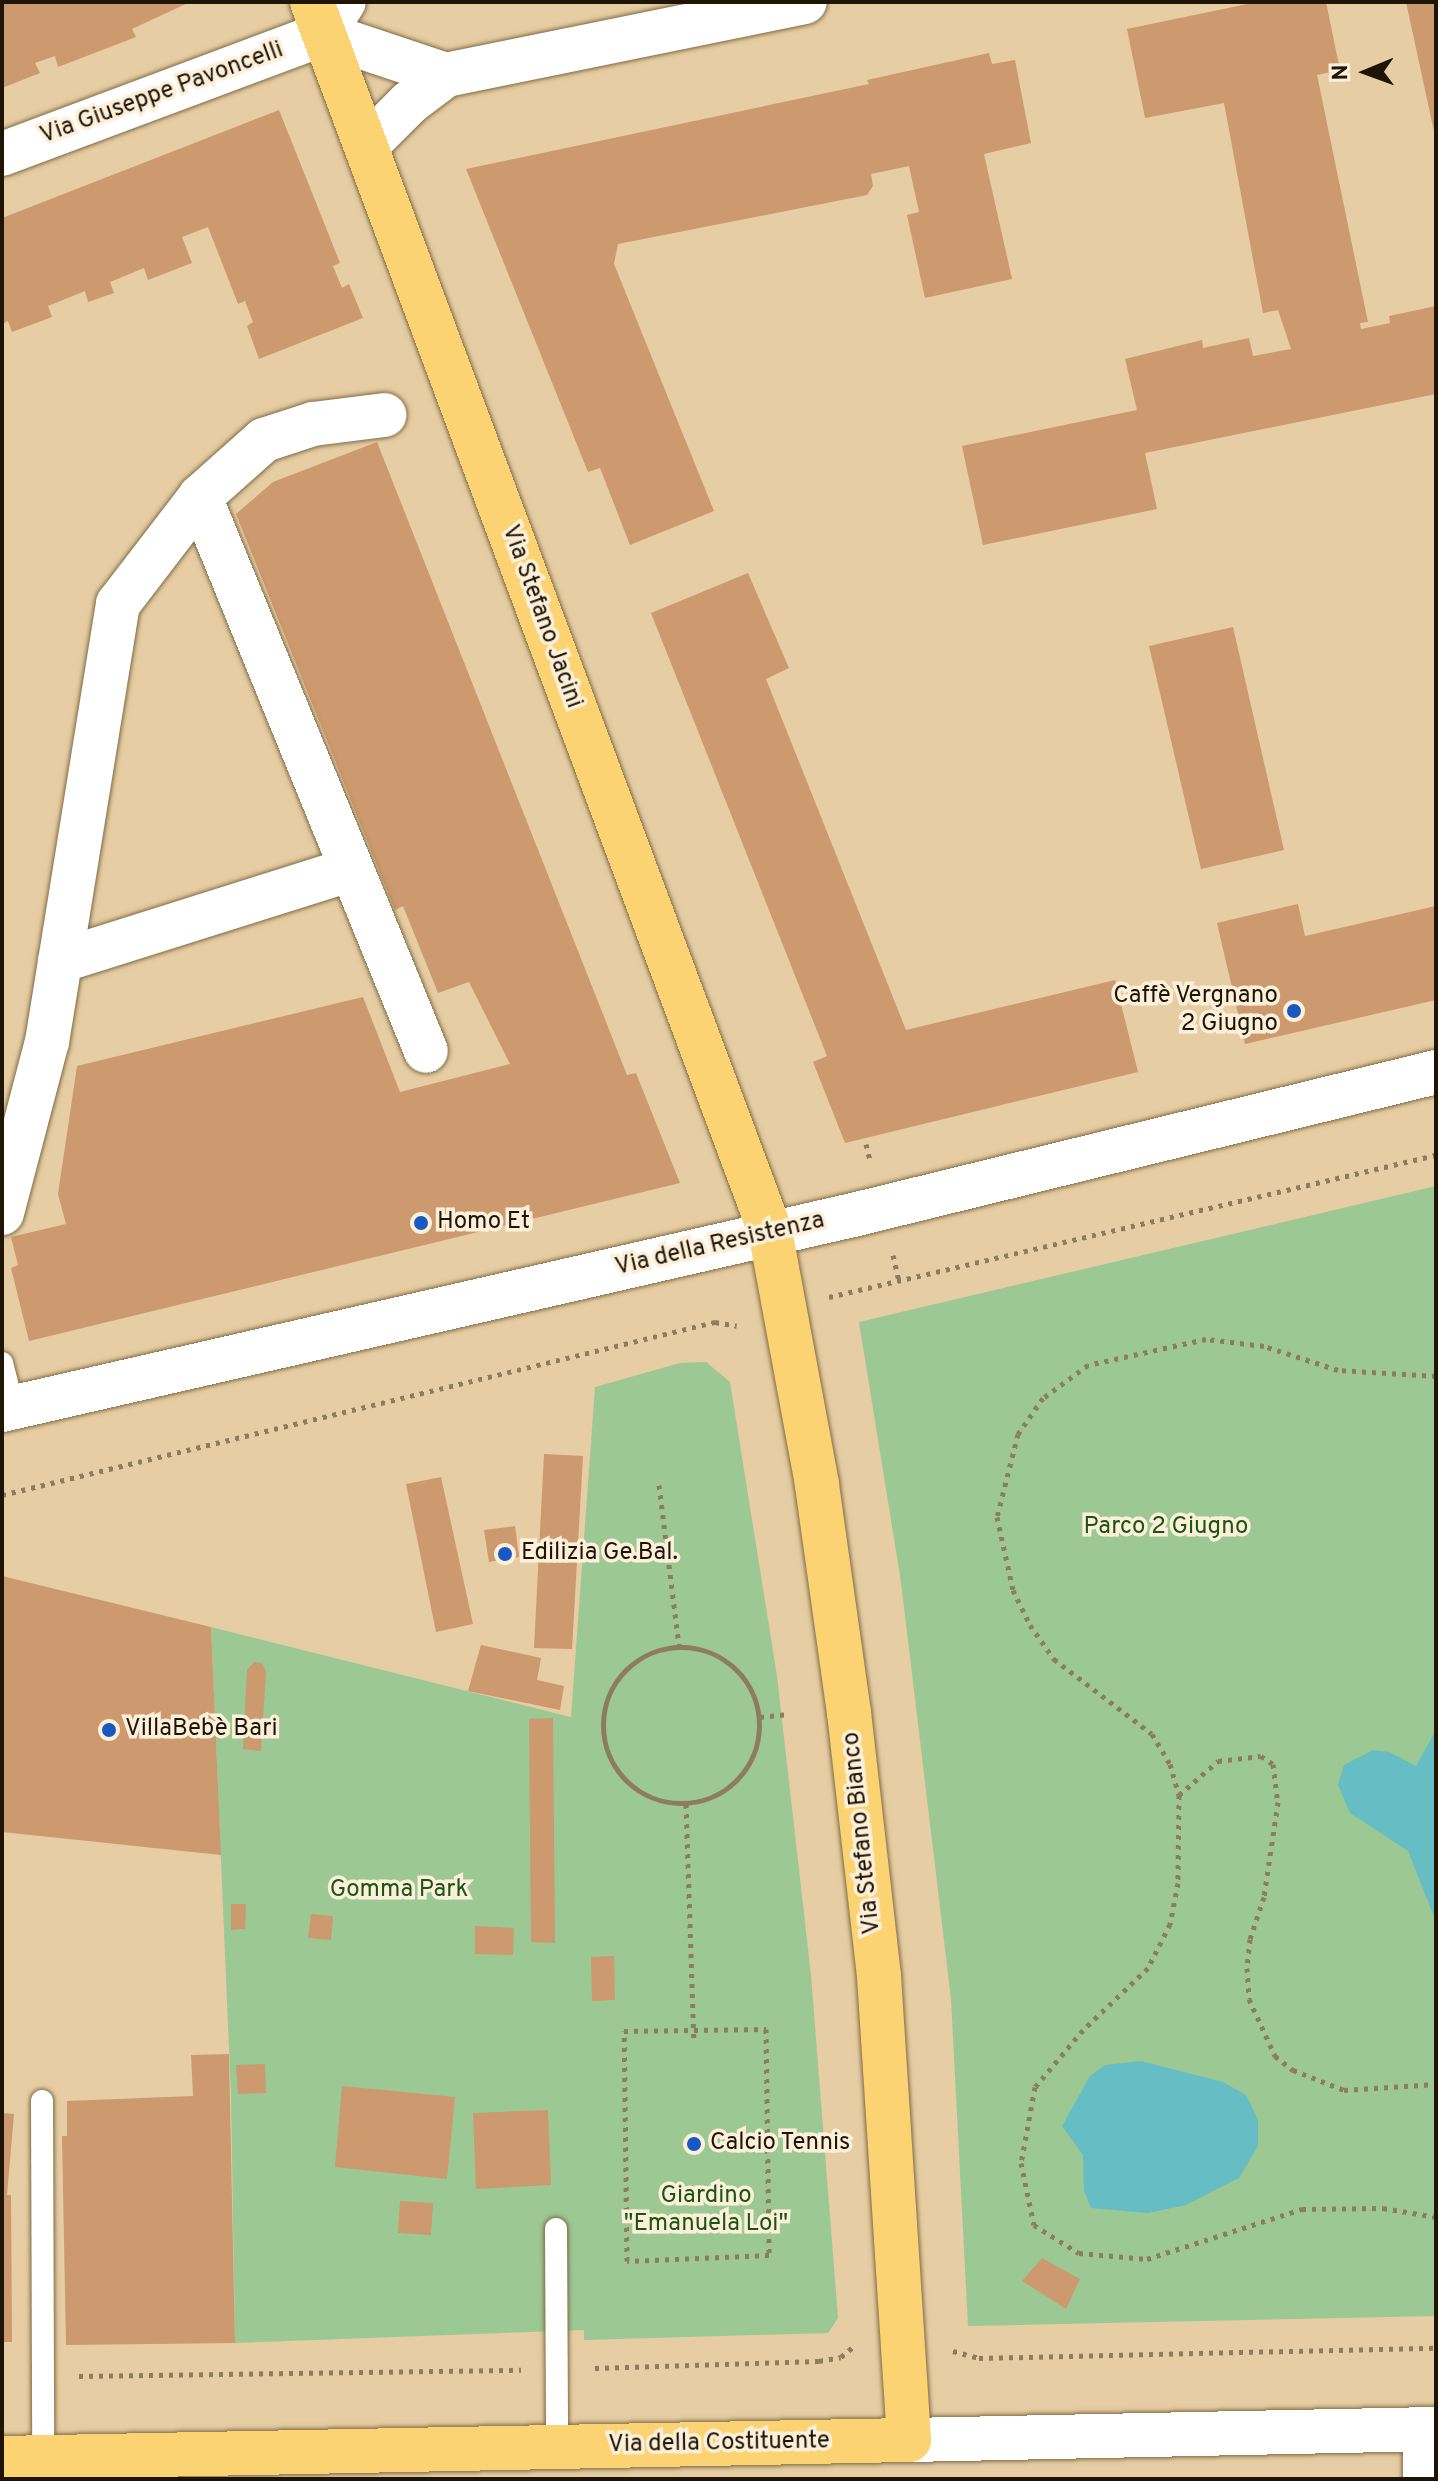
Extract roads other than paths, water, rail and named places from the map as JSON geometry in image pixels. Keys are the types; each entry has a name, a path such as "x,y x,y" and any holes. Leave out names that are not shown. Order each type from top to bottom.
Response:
{"main road":[{"name":"Via Stefano Jacini","path":"326,13 366,146 770,1231"},
{"name":"Via Stefano Bianco","path":"770,1231 817,1484 851,1729 889,2102 909,2440"},
{"name":"Via della Costituente","path":"23,2458 261,2466 557,2448 909,2440"}],"street":[{"path":"366,146 409,103 446,75 805,2"},
{"path":"326,13 446,75"},
{"name":"Via Giuseppe Pavoncelli","path":"2,154 326,13"},
{"path":"2,1213 47,1042 118,604 200,497 264,440 344,417 384,415"},
{"path":"200,497 426,1051"},
{"path":"60,961 351,869"},
{"name":"Via della Resistenza","path":"8,1410 1436,1072"},
{"path":"1425,2479 1431,2429"},
{"name":"Via della Costituente","path":"909,2440 1431,2429"}],"lane":[{"path":"2,1363 8,1410"},
{"path":"23,2458 43,2377 42,2101"},
{"path":"556,2229 561,2369 557,2448"}],"water":[{"path":"1436,1730 1436,1922 1408,1851 1350,1813 1338,1785 1344,1765 1373,1750 1389,1752 1416,1766"},
{"path":"1141,2061 1223,2082 1246,2095 1258,2120 1258,2146 1239,2178 1186,2205 1148,2213 1091,2208 1084,2191 1083,2155 1062,2126 1090,2076 1105,2065"}],"place":[{"name":"Caffè Vergnano 2 Giugno","path":"1294,1011"},
{"name":"Homo Et","path":"421,1223"},
{"name":"Edilizia Ge.Bal.","path":"505,1554"},
{"name":"VillaBebè Bari","path":"109,1730"},
{"name":"Calcio Tennis","path":"694,2144"}],"park label":[{"name":"Parco 2 Giugno","path":"1166,1528"},
{"name":"Gomma Park","path":"399,1891"},
{"name":"Giardino \"Emanuela Loi\"","path":"706,2211"}]}
